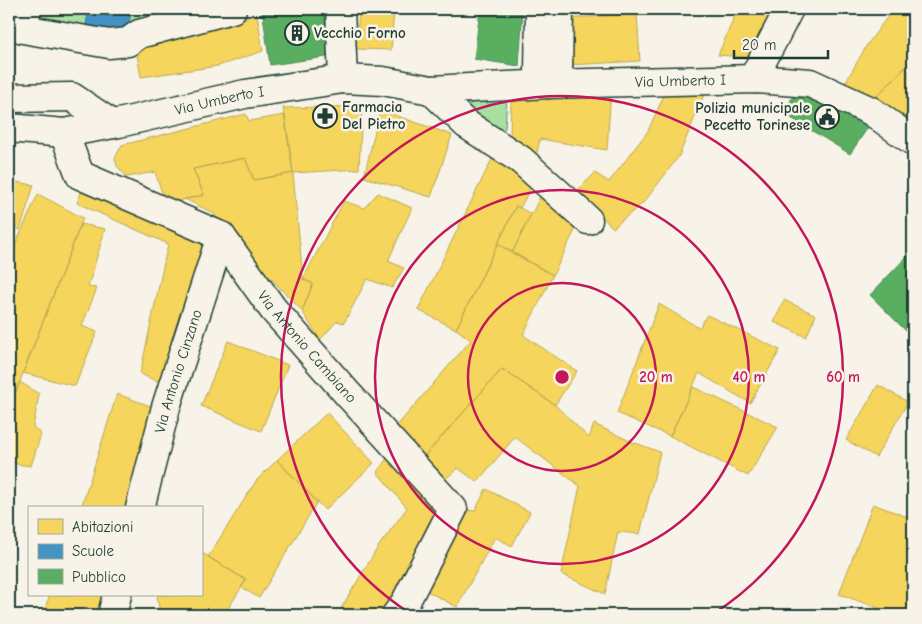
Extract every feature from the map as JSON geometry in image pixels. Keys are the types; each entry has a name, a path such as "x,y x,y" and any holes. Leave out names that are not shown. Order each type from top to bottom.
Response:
{"street":[{"path":"26,9 23,29 109,44 128,42 139,34 232,9"},
{"path":"340,9 343,79"},
{"path":"540,9 539,73 548,84 558,73 559,9"},
{"path":"756,79 756,73 789,9"},
{"name":"Via Umberto I","path":"9,128 64,133 246,94 343,79 383,81 431,90 548,84 756,79 810,83 871,110 913,141"},
{"path":"431,90 466,124 521,160 588,220"},
{"path":"9,98 72,97 112,124"},
{"path":"64,133 80,175 221,236"},
{"name":"Via Antonio Cinzano","path":"141,506 166,407 221,236"},
{"name":"Via Antonio Cambiano","path":"221,236 273,309 453,509 405,603 396,615"},
{"path":"112,615 117,596"}],"green space":[{"path":"37,9 89,9 86,26 35,17"},
{"path":"131,9 194,9 127,40"},
{"path":"507,97 505,128 502,132 465,110 473,101 478,99"}],"building: Abitazioni":[{"path":"359,9 394,9 391,50 356,49"},
{"path":"738,9 773,9 779,11 756,58 718,55"},
{"path":"893,9 913,9 913,59 875,98 845,83 867,45"},
{"path":"637,13 640,61 570,65 566,19"},
{"path":"257,15 263,51 218,66 141,77 134,39 202,28"},
{"path":"905,68 913,74 913,125 875,98"},
{"path":"668,86 705,92 679,156 645,201 613,228 577,191 595,173 609,182 648,131"},
{"path":"611,88 607,150 540,139 536,157 510,136 511,102"},
{"path":"362,106 359,169 293,173 283,108"},
{"path":"380,110 452,135 431,197 364,177"},
{"path":"246,114 249,121 285,115 293,173 254,180 245,158 193,169 204,195 166,204 155,172 127,177 117,166 115,158 122,145"},
{"path":"494,155 532,174 526,185 531,187 520,208 516,206 456,329 418,310"},
{"path":"245,158 254,180 293,173 303,279 313,284 302,311 239,245 213,213 185,199 204,195 193,169"},
{"path":"9,181 34,185 20,230 9,225"},
{"path":"85,182 216,238 169,386 140,374 168,244 77,203"},
{"path":"543,191 577,226 553,275 512,253"},
{"path":"378,193 412,208 388,261 404,268 392,288 367,279 344,323 337,321 320,340 302,311 313,284 303,279 344,201 364,208"},
{"path":"38,194 83,218 15,394 9,391 9,259"},
{"path":"516,206 531,214 512,253 498,244"},
{"path":"81,224 105,229 88,287 97,288 82,326 97,332 75,386 23,373"},
{"path":"498,244 553,275 523,335 577,371 555,405 502,369 422,459 395,428 471,340 456,329"},
{"path":"784,300 816,315 806,337 774,322"},
{"path":"659,304 699,328 707,315 780,350 750,403 699,373 670,436 617,413"},
{"path":"228,341 288,365 261,431 201,406"},
{"path":"502,369 555,405 589,438 594,424 630,441 660,452 640,534 618,532 605,594 561,574 580,486 515,437 477,482 458,468 443,481 422,459"},
{"path":"20,382 39,394 33,427 41,434 31,466 9,463 9,391 15,394"},
{"path":"878,385 908,402 876,457 846,440"},
{"path":"693,387 778,427 748,476 670,436"},
{"path":"117,394 156,408 129,506 82,506"},
{"path":"327,413 374,463 325,510 277,460"},
{"path":"393,450 450,511 389,615 337,615 378,547 407,508 377,472"},
{"path":"277,460 317,502 259,598 241,587 246,580 208,557 256,481"},
{"path":"486,489 530,512 512,546 495,537 457,607 425,590 468,510 475,511"},
{"path":"873,504 913,519 913,599 907,615 898,615 839,594"},
{"path":"202,553 246,580 224,615 156,615 159,607 158,596 202,596"},
{"path":"50,596 104,596 99,615 42,615"},
{"path":"251,608 263,615 247,615"}],"building: Scuole":[{"path":"89,9 131,9 127,40 84,35"}],"building: Pubblico":[{"name":"Vecchio Forno","path":"262,9 326,9 333,56 270,65"},
{"path":"480,9 523,9 519,66 474,59"},
{"name":"Polizia municipale Pecetto Torinese","path":"799,87 873,120 850,154 783,113"},
{"path":"913,250 913,338 870,295"}],"place":[{"name":"Vecchio Forno","path":"297,33"},
{"name":"Farmacia Del Pietro","path":"325,116"},
{"name":"Polizia municipale Pecetto Torinese","path":"827,117"}]}
